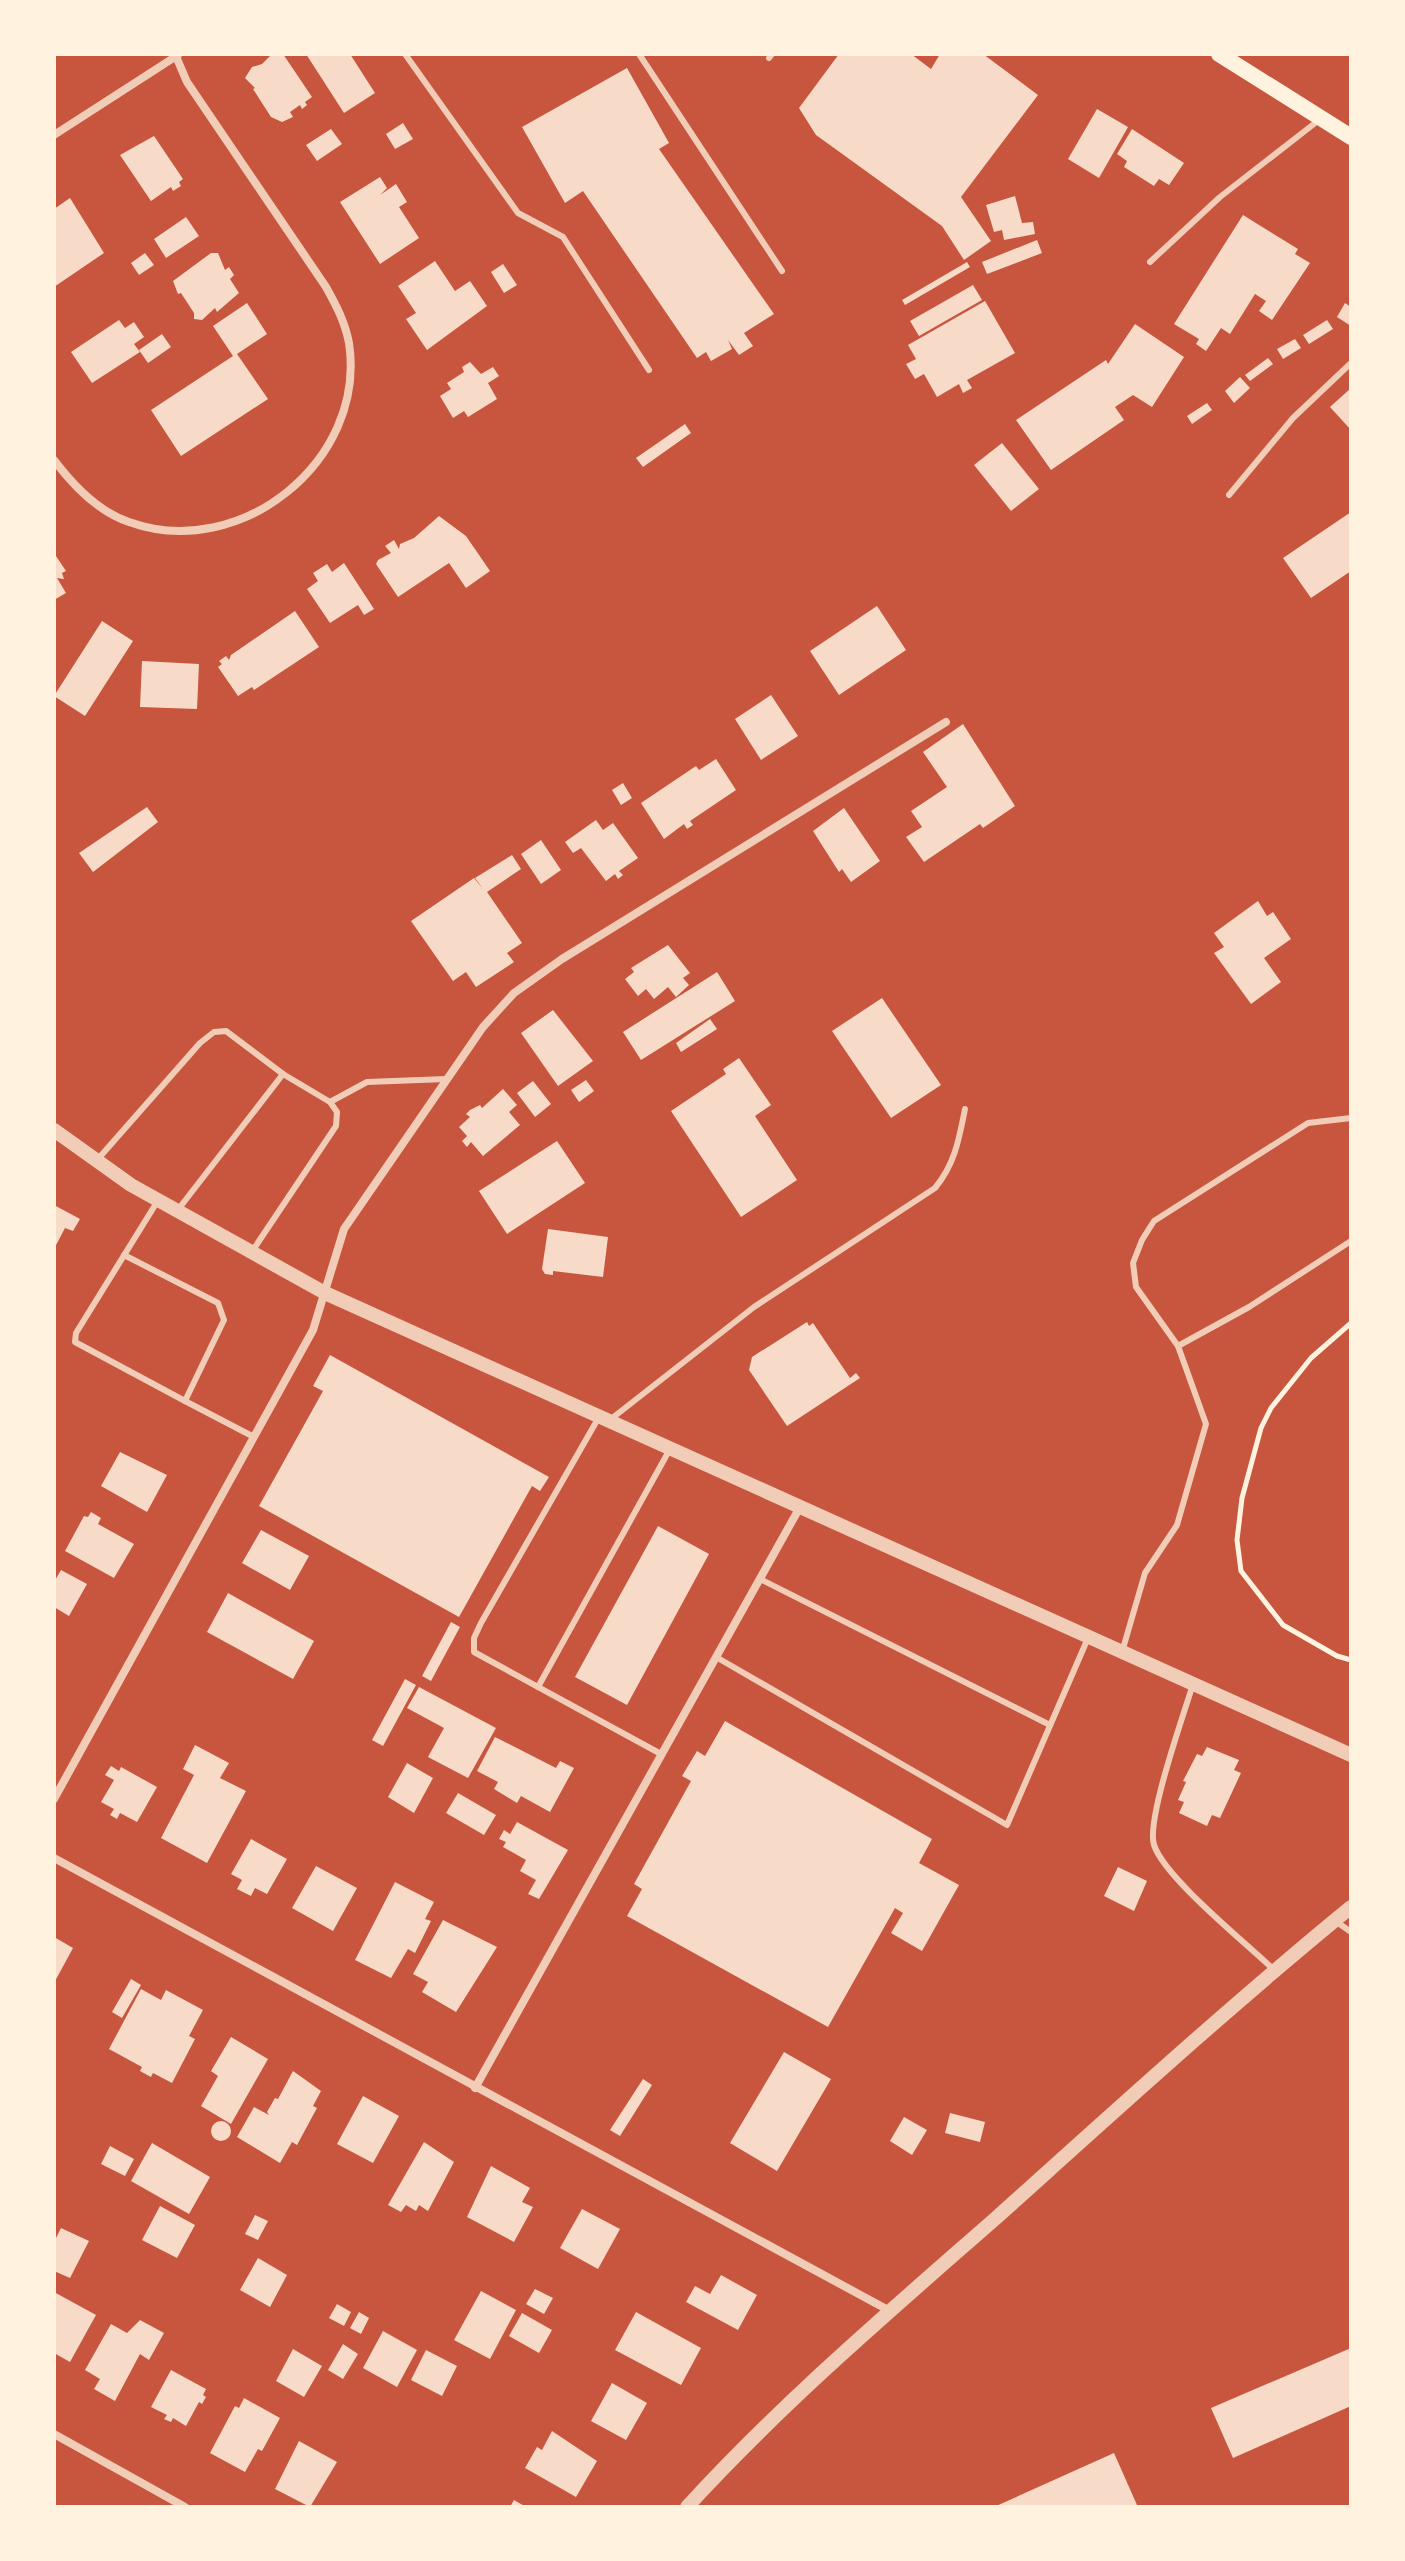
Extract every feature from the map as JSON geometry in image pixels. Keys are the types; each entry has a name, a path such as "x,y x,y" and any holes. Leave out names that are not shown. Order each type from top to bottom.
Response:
{"main road":[{"path":"1219,54 1351,137"}],"street":[{"path":"54,135 177,55 187,82 326,287 342,317 351,374 341,418 330,446 308,475 280,500 248,517 212,529 168,530 128,522 71,483 54,460"},
{"path":"54,1799 313,1330 344,1229 483,1027 514,993 562,959 946,722"},
{"path":"54,1130 96,1162 157,1201 325,1293 1351,1755"},
{"path":"475,2088 800,1507"},
{"path":"54,1858 890,2311"},
{"path":"687,2507 731,2459 890,2311 1274,1970 1351,1907"},
{"path":"54,2434 185,2507"}],"lane":[{"path":"405,54 518,213 563,237 649,370"},
{"path":"639,54 782,271"},
{"path":"1150,262 1220,197 1322,118"},
{"path":"1229,495 1293,418 1351,363"},
{"path":"96,1162 200,1043 214,1032 226,1031 283,1074 330,1102 337,1112 336,1126 251,1253"},
{"path":"177,1212 283,1074"},
{"path":"330,1102 367,1082 446,1079"},
{"path":"661,1754 474,1652 474,1638 481,1623 603,1419 754,1307 935,1188 950,1171 965,1109"},
{"path":"1122,1652 1145,1573 1177,1525 1206,1424 1178,1346 1136,1287 1133,1263 1142,1240 1154,1221 1308,1123 1351,1118"},
{"path":"157,1201 76,1333 75,1342 254,1437"},
{"path":"1178,1346 1249,1307 1351,1241"},
{"path":"124,1255 218,1303 223,1312 224,1320 185,1401"},
{"path":"538,1687 671,1449"},
{"path":"760,1579 1050,1725"},
{"path":"716,1657 1007,1825 1089,1637"},
{"path":"1193,1684 1155,1807 1153,1844 1171,1872 1274,1970"},
{"path":"1333,1919 1351,1932"}],"path":[{"path":"1351,1323 1311,1358 1271,1408 1261,1428 1242,1498 1237,1540 1241,1571 1283,1625 1337,1656 1351,1660"}],"building":[{"path":"272,54 283,54 312,97 302,109 300,105 290,112 293,117 282,122 271,117 255,88 245,78 252,67 262,64"},
{"path":"306,54 350,54 375,93 344,113"},
{"path":"839,54 911,54 931,69 940,54 983,54 1038,95 961,197 991,241 964,260 942,226 816,135 799,108"},
{"path":"627,68 669,143 659,149 774,314 744,333 753,346 739,355 728,340 732,349 711,361 706,352 697,358 583,191 565,203 522,127"},
{"path":"1097,109 1128,127 1099,178 1068,159"},
{"path":"403,123 413,139 395,149 386,134"},
{"path":"331,129 342,144 317,161 306,145"},
{"path":"1132,129 1184,163 1169,185 1159,179 1154,186 1124,167 1127,161 1117,154"},
{"path":"154,136 183,179 179,182 181,186 173,191 171,187 151,201 120,155"},
{"path":"380,177 387,188 380,195 396,184 407,202 399,207 419,238 380,264 340,202"},
{"path":"1015,196 1022,223 1033,222 1035,234 1004,240 1002,230 994,232 986,205"},
{"path":"70,198 104,253 54,287 54,209"},
{"path":"1243,215 1298,249 1295,254 1310,263 1272,320 1259,311 1266,301 1255,294 1230,334 1221,328 1206,351 1196,344 1199,339 1174,324"},
{"path":"186,217 199,236 166,258 154,239"},
{"path":"1037,240 1042,253 987,274 982,262"},
{"path":"145,253 154,265 139,275 131,263"},
{"path":"211,253 218,253 225,270 229,267 234,275 230,279 239,293 217,312 215,308 202,320 194,319 194,313 181,293 178,294 173,281"},
{"path":"435,261 455,291 470,281 487,306 427,350 406,319 416,313 398,286"},
{"path":"967,262 970,267 905,305 902,300"},
{"path":"503,264 517,285 504,293 491,272"},
{"path":"973,285 982,300 919,336 910,321"},
{"path":"985,301 1015,353 967,380 972,388 963,393 959,384 937,397 924,374 915,379 906,364 916,359 908,345"},
{"path":"247,303 267,334 237,354 268,399 181,456 151,410 233,356 213,326"},
{"path":"1345,303 1351,307 1351,326 1337,317"},
{"path":"119,320 125,328 134,322 144,337 134,344 140,352 92,383 71,352"},
{"path":"1327,320 1333,329 1309,344 1303,335"},
{"path":"1135,324 1184,357 1152,407 1133,395 1115,407 1124,420 1051,470 1016,420 1106,360 1108,364"},
{"path":"162,334 171,347 148,363 139,350"},
{"path":"1295,339 1301,348 1283,359 1277,349"},
{"path":"1268,358 1273,364 1250,381 1245,375"},
{"path":"470,362 481,374 493,367 499,376 488,383 497,399 468,417 464,411 453,418 440,396 451,389 447,383 464,372 462,367"},
{"path":"1240,377 1250,388 1234,403 1225,391"},
{"path":"1351,388 1351,430 1330,407"},
{"path":"1207,403 1212,410 1192,424 1187,416"},
{"path":"685,424 691,433 643,467 636,458"},
{"path":"1002,443 1039,489 1011,511 974,465"},
{"path":"1351,512 1351,571 1311,598 1283,558"},
{"path":"439,516 466,536 490,571 466,588 449,563 398,597 376,564 391,553 385,546 394,540 399,549 400,544 414,538"},
{"path":"54,553 66,571 62,573 64,579 57,578 66,593 54,600"},
{"path":"344,563 374,609 364,615 358,605 330,623 307,589 318,581 313,573 327,564 332,572"},
{"path":"877,606 906,650 839,695 810,651"},
{"path":"295,611 319,647 254,690 252,687 238,696 218,667 222,664 219,661 226,656 229,660 231,655"},
{"path":"102,621 133,641 85,716 54,696"},
{"path":"142,661 199,664 197,709 140,707"},
{"path":"771,695 798,736 761,760 735,719"},
{"path":"963,724 1015,806 983,828 980,824 924,862 906,837 922,827 911,811 947,787 923,752"},
{"path":"716,759 736,790 690,821 693,825 687,829 684,824 664,839 641,803 696,766 699,770"},
{"path":"623,783 632,798 621,805 612,790"},
{"path":"147,807 158,822 93,872 79,853"},
{"path":"844,808 880,861 851,882 842,869 839,872 813,831"},
{"path":"596,820 603,830 613,823 638,858 619,871 623,875 618,879 615,874 606,881 581,848 573,853 565,842"},
{"path":"541,840 561,870 541,884 521,854"},
{"path":"512,855 521,869 487,892 522,943 507,953 514,962 476,987 466,972 453,981 411,921 474,878 483,889 475,878"},
{"path":"1258,901 1267,916 1273,912 1291,939 1264,958 1281,982 1251,1004 1214,953 1224,947 1214,933"},
{"path":"668,945 690,973 683,978 689,985 676,997 668,987 654,999 646,989 638,996 625,979 634,972 631,968"},
{"path":"717,972 735,1001 641,1060 623,1032"},
{"path":"882,998 941,1085 891,1118 832,1031"},
{"path":"553,1010 593,1061 558,1086 521,1033"},
{"path":"710,1019 717,1029 681,1052 676,1043"},
{"path":"739,1058 771,1105 755,1116 797,1180 741,1217 671,1111 726,1074 723,1069"},
{"path":"586,1080 594,1091 579,1102 571,1090"},
{"path":"533,1081 551,1104 535,1117 517,1093"},
{"path":"503,1089 517,1105 509,1112 520,1125 483,1156 471,1142 467,1147 462,1141 467,1136 459,1127 470,1117 466,1114 470,1110 480,1105 482,1108"},
{"path":"557,1141 585,1183 507,1234 479,1191"},
{"path":"54,1205 80,1219 73,1231 65,1228 54,1249"},
{"path":"548,1229 608,1237 603,1277 553,1271 553,1275 545,1274 542,1269"},
{"path":"807,1322 809,1326 813,1323 850,1378 856,1373 860,1378 787,1426 749,1370 752,1357"},
{"path":"330,1355 549,1477 540,1491 532,1486 459,1617 259,1506 323,1391 313,1386"},
{"path":"120,1452 167,1475 147,1512 101,1486"},
{"path":"91,1512 101,1518 98,1524 134,1544 114,1578 65,1551 84,1516 88,1517"},
{"path":"658,1526 709,1554 627,1705 575,1677"},
{"path":"261,1530 309,1556 290,1590 242,1563"},
{"path":"61,1570 87,1584 69,1616 54,1607 54,1582"},
{"path":"228,1593 314,1641 293,1679 207,1632"},
{"path":"451,1622 460,1627 431,1681 422,1676"},
{"path":"405,1679 416,1685 383,1746 372,1740"},
{"path":"419,1687 496,1728 468,1778 428,1757 444,1728 407,1708"},
{"path":"725,1721 932,1839 919,1863 959,1885 922,1951 891,1933 903,1913 895,1908 828,2027 627,1916 642,1889 634,1884 691,1781 682,1776 697,1751 705,1756"},
{"path":"495,1737 556,1768 560,1761 574,1768 550,1812 521,1796 517,1803 494,1789 498,1782 477,1771"},
{"path":"195,1745 229,1763 220,1778 246,1791 207,1863 161,1838 194,1775 183,1769"},
{"path":"1207,1747 1239,1760 1234,1770 1241,1773 1220,1818 1212,1815 1207,1826 1179,1813 1184,1802 1178,1800 1186,1782 1183,1781 1197,1754 1202,1756"},
{"path":"407,1763 433,1778 414,1813 388,1797"},
{"path":"111,1766 119,1771 121,1767 157,1787 137,1822 120,1813 117,1819 110,1815 114,1809 101,1802 114,1780 105,1775"},
{"path":"458,1793 496,1815 484,1835 446,1813"},
{"path":"517,1822 568,1850 539,1899 528,1894 536,1880 520,1871 526,1860 503,1847 506,1842 499,1839 504,1830 510,1834"},
{"path":"251,1839 287,1859 267,1894 255,1888 251,1896 237,1889 242,1880 231,1874"},
{"path":"316,1866 357,1888 333,1931 292,1908"},
{"path":"1118,1867 1147,1881 1134,1911 1104,1896"},
{"path":"395,1882 434,1902 425,1919 431,1921 415,1953 408,1949 391,1978 355,1960"},
{"path":"443,1920 497,1947 456,2012 422,1992 428,1982 413,1974"},
{"path":"54,1937 73,1948 54,1983"},
{"path":"131,1979 141,1985 122,2018 112,2012"},
{"path":"141,1989 161,2000 166,1990 203,2010 189,2036 195,2039 172,2083 153,2073 151,2077 140,2071 142,2067 109,2049"},
{"path":"231,2037 268,2059 231,2124 201,2106 218,2076 211,2071"},
{"path":"784,2052 831,2079 777,2171 730,2143"},
{"path":"293,2071 321,2091 313,2106 317,2108 297,2145 292,2142 280,2163 237,2137 254,2107 269,2115 267,2112"},
{"path":"643,2079 652,2085 620,2136 610,2130"},
{"path":"363,2096 399,2116 373,2163 337,2144"},
{"path":"950,2113 985,2122 980,2142 945,2133"},
{"path":"904,2117 927,2130 912,2155 890,2141"},
{"path":"221,2121 228,2124 231,2131 228,2138 221,2141 214,2138 211,2131 214,2124"},
{"path":"424,2142 454,2162 428,2211 419,2205 416,2211 406,2205 401,2212 388,2205"},
{"path":"152,2143 210,2177 189,2214 131,2181"},
{"path":"110,2146 134,2159 125,2176 101,2164"},
{"path":"491,2166 530,2188 522,2202 533,2207 514,2242 467,2217"},
{"path":"160,2206 195,2225 177,2258 142,2240"},
{"path":"582,2209 620,2229 598,2269 560,2248"},
{"path":"255,2215 268,2221 258,2240 245,2234"},
{"path":"61,2228 89,2241 70,2278 54,2271 54,2242"},
{"path":"258,2258 287,2275 270,2307 240,2290"},
{"path":"721,2275 757,2295 738,2330 686,2302 695,2286 710,2294"},
{"path":"535,2289 553,2298 544,2314 526,2304"},
{"path":"481,2291 516,2310 490,2359 454,2340"},
{"path":"54,2292 96,2315 70,2362 54,2353"},
{"path":"337,2304 351,2312 344,2326 329,2318"},
{"path":"359,2312 369,2318 361,2334 350,2328"},
{"path":"636,2312 701,2348 681,2385 615,2350"},
{"path":"522,2313 552,2330 539,2353 509,2336"},
{"path":"140,2320 164,2333 149,2360 140,2354 115,2401 94,2389 100,2379 85,2370 111,2324 127,2333"},
{"path":"383,2331 417,2350 397,2387 363,2368"},
{"path":"343,2344 358,2354 343,2379 328,2370"},
{"path":"1351,2348 1351,2406 1233,2458 1211,2408"},
{"path":"293,2349 322,2366 304,2397 276,2381"},
{"path":"426,2350 457,2366 442,2396 411,2380"},
{"path":"171,2370 206,2389 203,2395 206,2397 202,2404 199,2402 186,2426 173,2418 171,2422 164,2419 167,2415 151,2407"},
{"path":"612,2383 647,2403 626,2440 591,2421"},
{"path":"244,2398 280,2418 262,2451 258,2449 245,2472 210,2453 235,2406 239,2408"},
{"path":"552,2431 597,2461 576,2497 525,2468 537,2447 542,2450"},
{"path":"299,2441 337,2462 310,2507 275,2489"},
{"path":"1114,2453 1137,2505 994,2507"},
{"path":"514,2500 526,2507 510,2507"}]}
